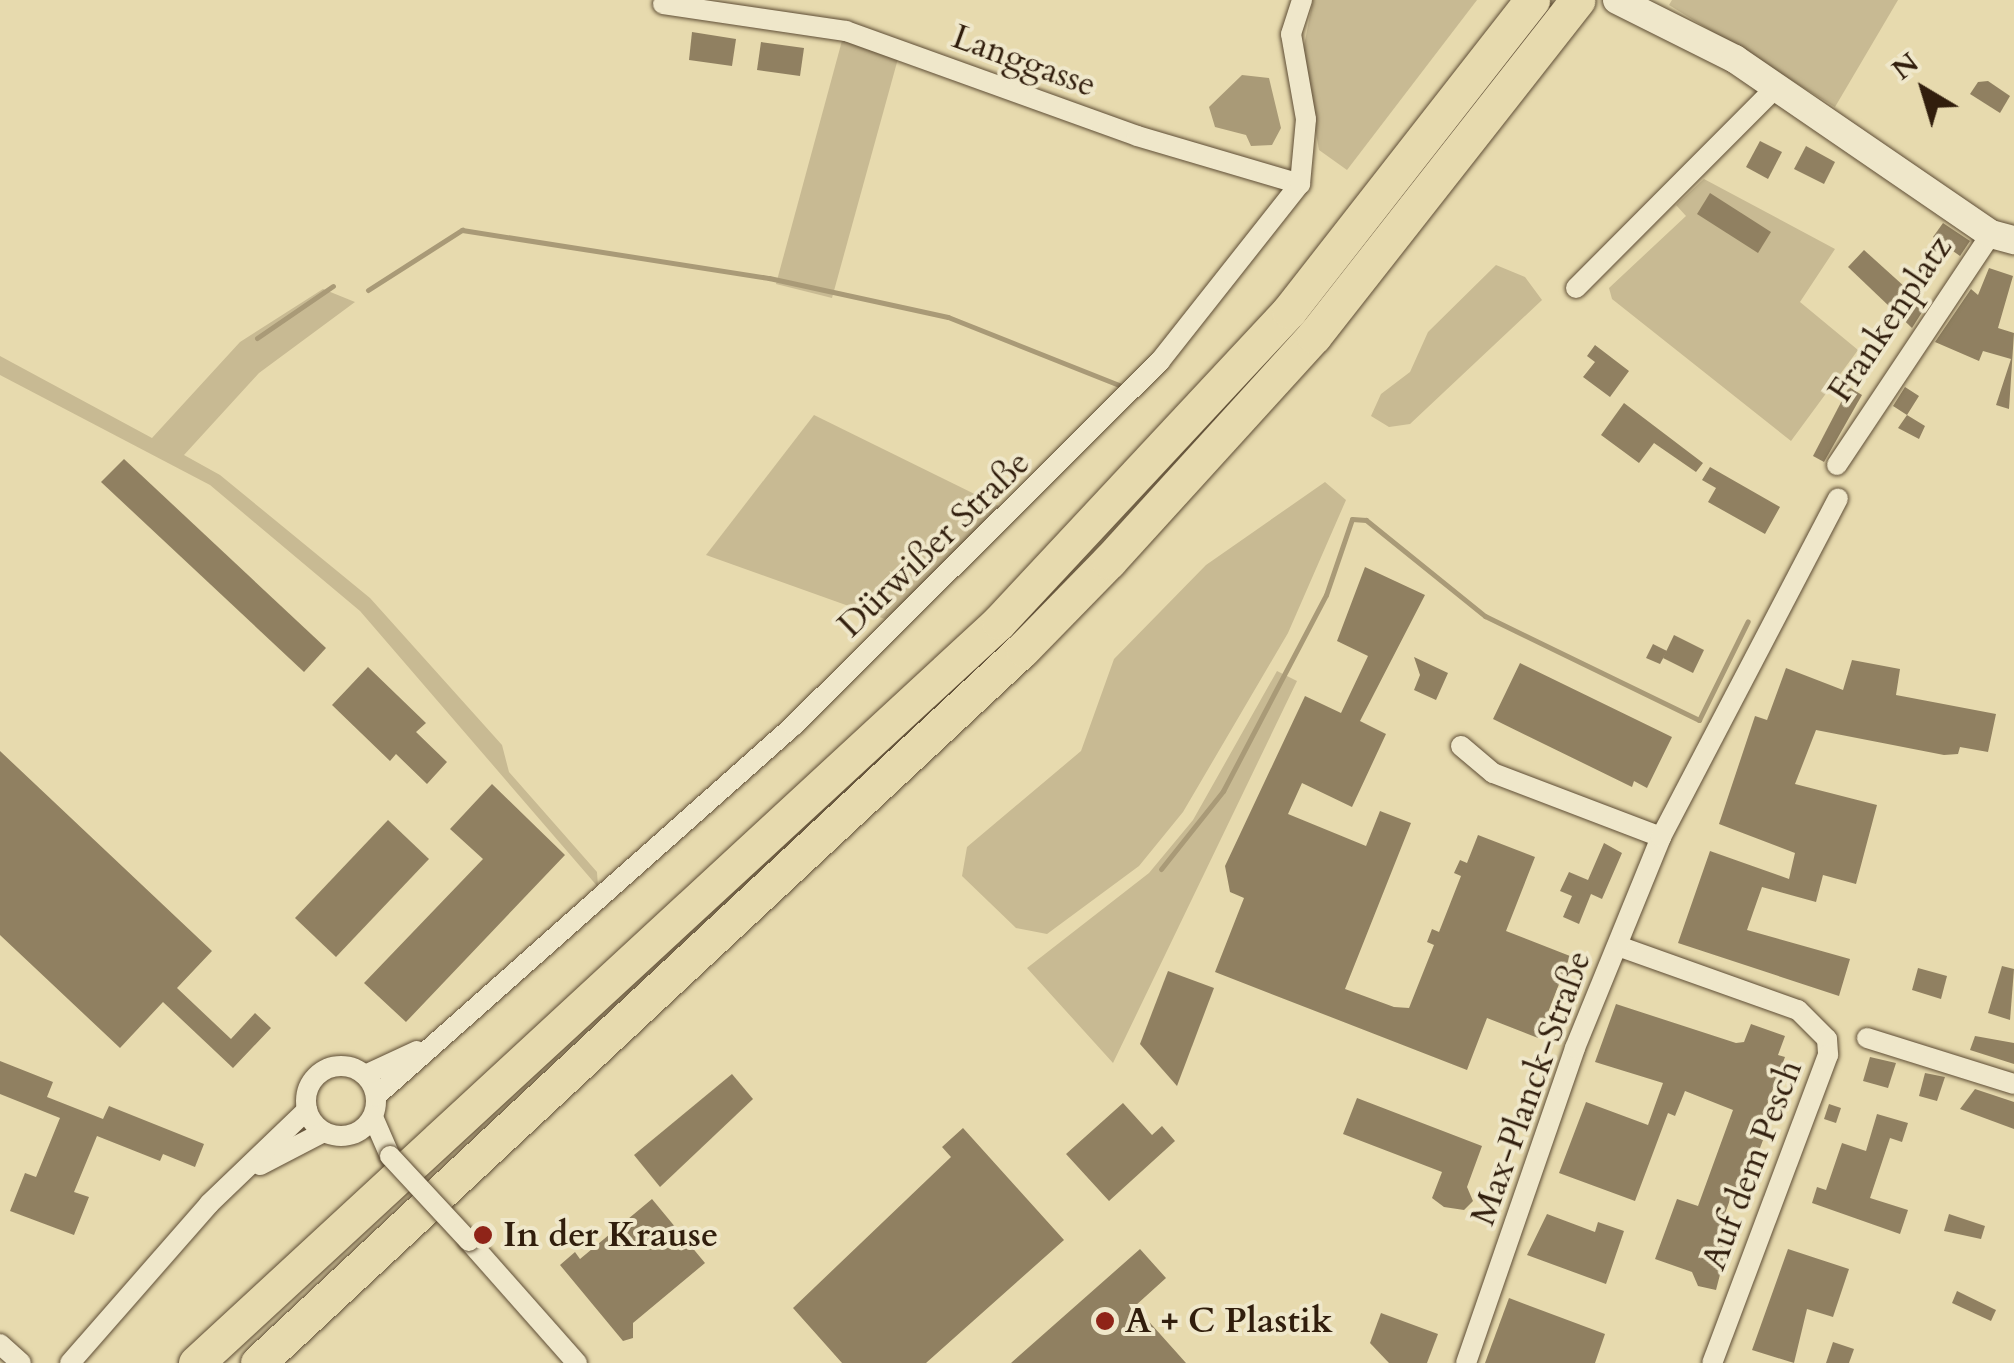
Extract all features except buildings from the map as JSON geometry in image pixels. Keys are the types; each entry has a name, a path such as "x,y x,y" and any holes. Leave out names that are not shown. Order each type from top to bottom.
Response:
{"highway":[{"path":"196,1363 998,622 1289,311 1532,0"},
{"path":"258,1363 1024,649 1314,336 1577,0"}],"street":[{"path":"1300,184 1306,119 1291,34 1302,0"},
{"name":"Langgasse","path":"664,4 846,31 1136,136 1300,184"},
{"path":"1630,5 1776,86 2003,237"},
{"path":"1576,288 1776,86"},
{"name":"Dürwißer Straße","path":"370,1124 438,1042 793,726 1089,438 1199,315 1300,184"},
{"name":"Frankenplatz","path":"1837,465 2003,237"},
{"name":"Max-Planck-Straße","path":"1466,1363 1575,1048 1661,837 1838,498"},
{"path":"1461,746 1493,774 1661,837"},
{"name":"Auf dem Pesch","path":"1618,946 1798,1010 1827,1039 1828,1055 1712,1363"},
{"path":"1867,1038 2014,1084"},
{"name":"Dürwißer Straße","path":"365,1075 438,1042"},
{"path":"324,1132 307,1110 306,1095 322,1071 337,1066 365,1075 370,1124 390,1156 578,1363"},
{"path":"70,1363 233,1182 307,1110"},
{"path":"233,1182 324,1132 370,1124"},
{"path":"0,1344 21,1363"}],"shaded area":[{"path":"1313,0 1477,0 1347,170 1319,150 1302,56"},
{"path":"1672,0 1898,0 1835,107 1669,5"},
{"path":"843,37 899,55 832,298 776,284"},
{"path":"1242,75 1269,78 1281,128 1272,145 1251,146 1246,135 1215,127 1209,107"},
{"path":"1704,179 1835,249 1800,302 1858,350 1791,441 1612,299 1609,288 1686,216 1676,205"},
{"path":"1496,265 1525,277 1542,300 1410,424 1389,427 1371,416 1381,394 1410,372 1428,332"},
{"path":"323,289 355,302 259,373 184,455 220,475 370,598 502,745 509,772 597,872 598,887 360,611 210,485 0,375 0,356 152,438 240,342"},
{"path":"814,415 1003,508 885,619 706,555"},
{"path":"1325,482 1346,500 1288,633 1183,812 1139,866 1047,934 1016,928 962,876 967,847 1081,751 1114,659 1206,565"},
{"path":"1277,671 1297,681 1113,1063 1027,968 1149,873 1193,820"}],"waterway":[{"path":"368,290 462,230 769,278 948,317 1119,385"},
{"path":"257,338 333,286"},
{"path":"1161,869 1223,791 1326,595 1352,519 1366,520 1485,616 1699,720 1748,621"}],"place":[{"name":"In der Krause","path":"483,1235"},
{"name":"A + C Plastik","path":"1105,1321"}]}
